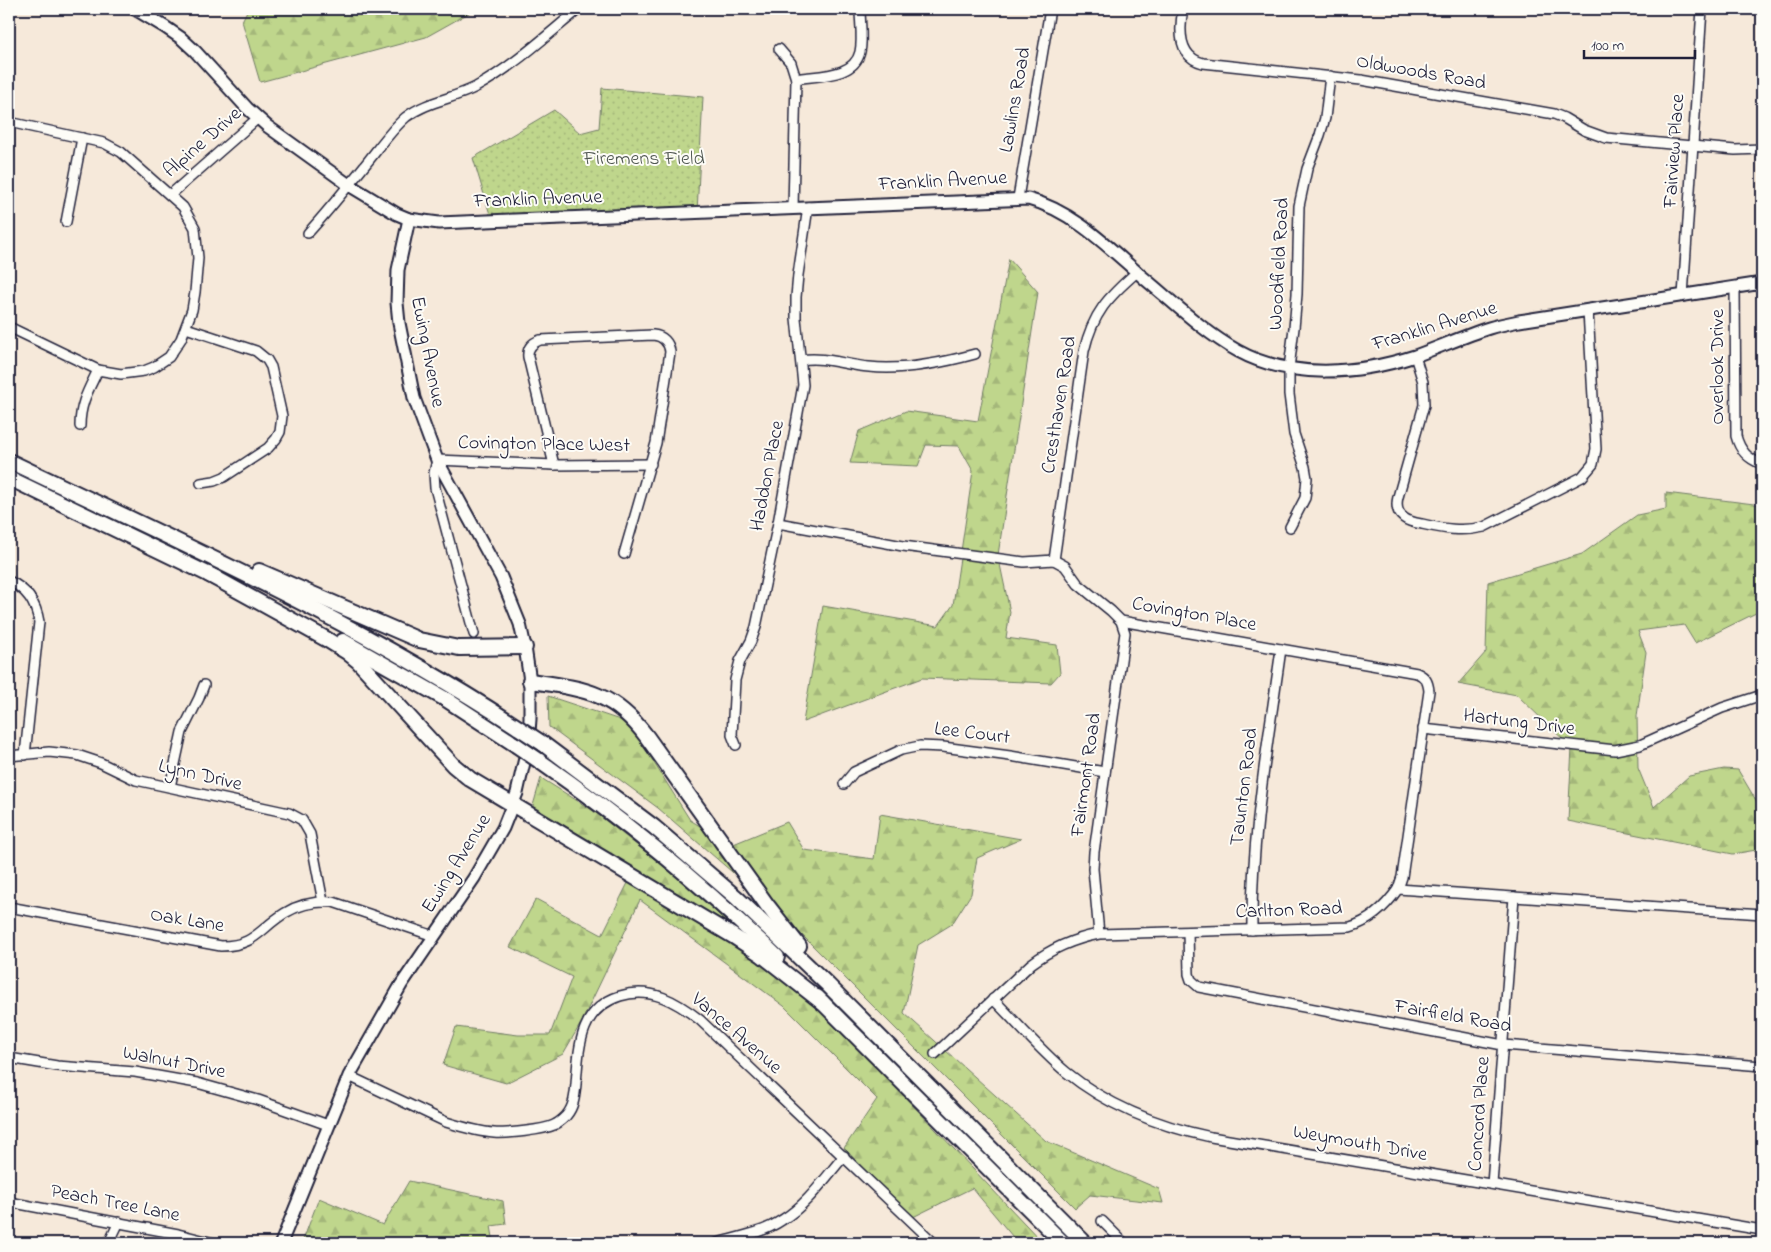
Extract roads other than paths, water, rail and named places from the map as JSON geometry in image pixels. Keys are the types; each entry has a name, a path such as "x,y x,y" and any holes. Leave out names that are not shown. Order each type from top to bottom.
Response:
{"highway":[{"path":"9,461 360,632 456,687 519,728 610,793 675,844 737,898 828,985 1085,1243"},
{"path":"9,478 305,621 377,659 447,700 516,745 600,804 665,856 746,928 1063,1243"},
{"path":"81,496 419,640 460,648 525,647"},
{"path":"208,574 315,632 347,652 358,661 453,765 480,786 747,944 823,1003"},
{"path":"530,681 592,692 613,702 632,717 767,905 828,985"}],"main road":[{"name":"Franklin Avenue","path":"135,9 166,26 181,38 258,118 349,185 384,208 409,219 439,223 1018,198 1040,202 1072,220 1138,272 1196,322 1224,342 1255,359 1289,368 1310,371 1372,366 1415,356 1490,327 1762,283"},
{"name":"Ewing Avenue","path":"281,1243 349,1076 400,985 490,853 503,828 513,805 528,745 531,707 530,681 525,647 516,612 504,583 437,460 414,398 398,323 397,303 398,270 409,219"}],"street":[{"path":"308,233 398,124 428,104 452,98 508,68 579,9"},
{"path":"796,78 838,72 853,65 860,54 860,9"},
{"name":"Lawlins Road","path":"1018,198 1050,9"},
{"name":"Oldwoods Road","path":"1183,9 1180,32 1182,42 1187,54 1198,62 1391,84 1554,114 1584,130 1606,138 1734,150 1762,149"},
{"name":"Fairview Place","path":"1683,296 1702,9"},
{"path":"779,49 791,63 796,78 793,208"},
{"name":"Woodfield Road","path":"1290,527 1305,498 1307,478 1290,414 1289,368 1297,294 1299,206 1307,169 1325,118 1330,76"},
{"name":"Alpine Drive","path":"170,195 258,118"},
{"path":"9,122 104,143 121,152 183,207 190,217 197,239 198,275 192,310 186,328 175,350 169,357 154,367 132,374 98,370 9,327"},
{"path":"66,222 82,138"},
{"name":"Haddon Place","path":"736,744 732,735 735,680 740,661 756,627 778,523 803,385 796,318 796,296 808,208"},
{"name":"Cresthaven Road","path":"1054,560 1088,333 1098,313 1108,300 1138,272"},
{"name":"Overlook Drive","path":"1735,287 1736,436 1742,451 1748,457 1762,464"},
{"path":"1415,356 1423,382 1424,405 1398,497 1397,509 1408,521 1448,530 1484,526 1582,477 1593,464 1596,449 1588,311"},
{"path":"186,328 262,354 271,367 282,416 280,432 271,445 224,477 201,483"},
{"path":"554,464 528,357 531,345 540,340 653,335 663,338 670,352 664,398 651,464 624,554"},
{"path":"800,360 827,359 867,367 886,368 956,359 975,354"},
{"path":"80,426 80,412 83,401 98,370"},
{"name":"Covington Place West","path":"437,460 554,464 651,464"},
{"name":"Ewing Avenue","path":"437,460 434,473 435,488 474,634"},
{"path":"778,523 903,546 1024,562 1054,560"},
{"name":"Covington Place","path":"1054,560 1065,566 1078,584 1121,621 1417,672 1422,675 1428,684 1429,691 1424,729"},
{"path":"9,581 29,596 34,604 39,622 25,755"},
{"name":"Fairmont Road","path":"1099,934 1093,869 1094,852 1124,640 1121,621"},
{"name":"Taunton Road","path":"1252,930 1251,893 1256,822 1281,649"},
{"path":"170,787 182,732 200,698 204,685"},
{"name":"Hartung Drive","path":"1424,729 1615,750 1640,745 1722,708 1762,695"},
{"path":"1424,729 1402,877 1398,889 1762,914"},
{"name":"Lee Court","path":"844,784 854,772 901,750 920,746 943,747 1010,756 1105,772"},
{"name":"Lynn Drive","path":"9,756 48,752 77,755 101,763 136,780 283,811 296,816 306,826 310,834 323,902"},
{"name":"Carlton Road","path":"935,1054 1043,954 1071,941 1099,934 1350,927 1375,914 1398,889"},
{"name":"Concord Place","path":"1492,1184 1514,897"},
{"name":"Oak Lane","path":"9,907 226,946 240,944 253,938 283,914 304,904 323,902 346,905 434,936"},
{"name":"Fairfield Road","path":"1188,932 1189,974 1191,980 1199,987 1503,1045 1762,1066"},
{"name":"Vance Avenue","path":"349,1076 446,1122 462,1127 496,1133 546,1128 561,1121 571,1109 574,1101 579,1044 586,1024 592,1014 617,996 649,993 672,1001 700,1020 934,1243"},
{"name":"Weymouth Drive","path":"993,999 1067,1072 1109,1101 1146,1119 1191,1133 1762,1230"},
{"name":"Walnut Drive","path":"9,1058 57,1066 135,1072 197,1083 258,1100 328,1125"},
{"path":"716,1243 756,1232 781,1221 803,1204 844,1156"},
{"name":"Peach Tree Lane","path":"9,1202 119,1222 214,1243"},
{"path":"1102,1221 1124,1243"},
{"path":"109,1243 119,1222"}],"park label":[{"name":"Firemens Field","path":"644,159"}]}
